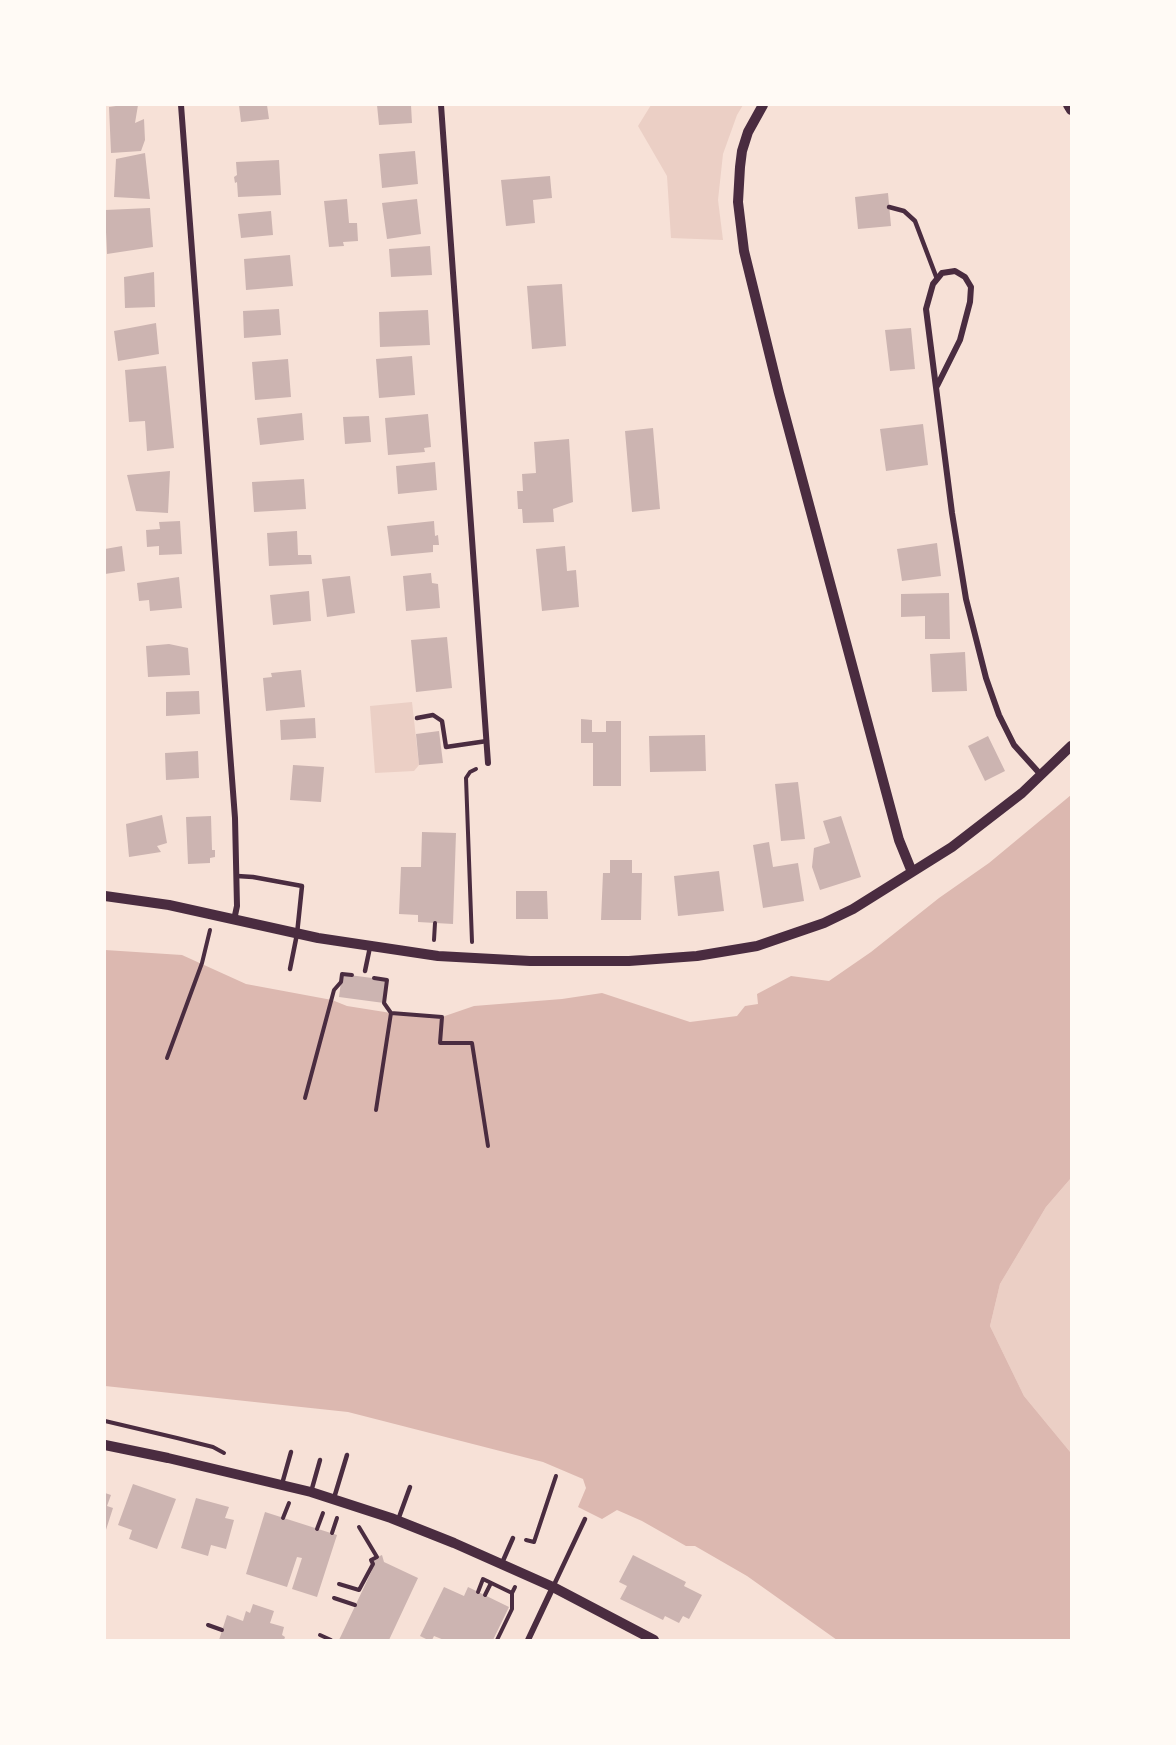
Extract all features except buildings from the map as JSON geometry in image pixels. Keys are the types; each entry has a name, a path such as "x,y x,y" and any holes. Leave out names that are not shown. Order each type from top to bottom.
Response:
{"street":[{"path":"181,105 235,818 237,906 234,920"},
{"path":"441,105 488,764"},
{"path":"763,105 748,132 740,167 738,202 746,261 898,840 912,872"},
{"path":"1068,105 1071,110"},
{"path":"937,386 960,340 968,310 970,287 965,277 955,272 942,273 937,279 930,290 927,309 952,513 966,599 978,653 1006,730 1020,752 1041,775"},
{"path":"105,896 169,905 297,934 438,956 530,961 629,961 697,956 757,946 805,931 853,909 974,831 1041,775 1071,746"},
{"path":"105,1445 310,1492 398,1520 553,1587 654,1640"},
{"path":"528,1640 553,1587"}],"lane":[{"path":"890,207 904,211 915,221 937,279"},
{"path":"417,718 434,715 442,721 446,747 487,741"},
{"path":"237,876 302,886 297,934 290,969"},
{"path":"365,971 370,947"},
{"path":"282,1485 291,1452"},
{"path":"334,1499 347,1455"},
{"path":"310,1492 320,1460"},
{"path":"398,1520 410,1487"},
{"path":"553,1587 585,1519"},
{"path":"501,1564 513,1538"}],"path":[{"path":"472,946 466,778 470,772 488,764"},
{"path":"434,939 435,923"},
{"path":"167,1058 201,963 211,927"},
{"path":"305,1098 334,990 341,982 342,974 355,976"},
{"path":"370,978 387,980 384,1003 391,1013 376,1110"},
{"path":"391,1013 442,1017 440,1043 472,1043 488,1146"},
{"path":"534,1542 556,1476"},
{"path":"284,1518 288,1503"},
{"path":"317,1529 323,1514"},
{"path":"332,1533 337,1518"},
{"path":"339,1584 359,1590 373,1564 371,1560 377,1557 359,1527"},
{"path":"497,1640 512,1609 512,1593 522,1574"},
{"path":"478,1592 483,1579 512,1593"},
{"path":"485,1595 491,1583"},
{"path":"334,1598 355,1605"},
{"path":"208,1625 222,1630"},
{"path":"320,1635 331,1640"}],"shaded area":[{"path":"651,105 743,105 723,154 718,200 723,240 671,238 667,176 638,126"},
{"path":"412,702 419,765 414,771 375,773 370,706"},
{"path":"1071,795 1071,1178 1046,1207 1000,1284 990,1326 1024,1396 1071,1453 1071,1640 837,1640 747,1576 695,1546 686,1546 642,1521 617,1510 602,1519 578,1507 586,1488 583,1479 543,1462 348,1412 105,1386 105,950 182,955 246,984 391,1013 442,1017 474,1006 562,999 602,993 690,1022 737,1016 745,1006 758,1004 757,994 791,976 829,981 989,863"},
{"path":"1071,1178 1071,1453 1024,1396 990,1326 1000,1284 1046,1207"}]}
